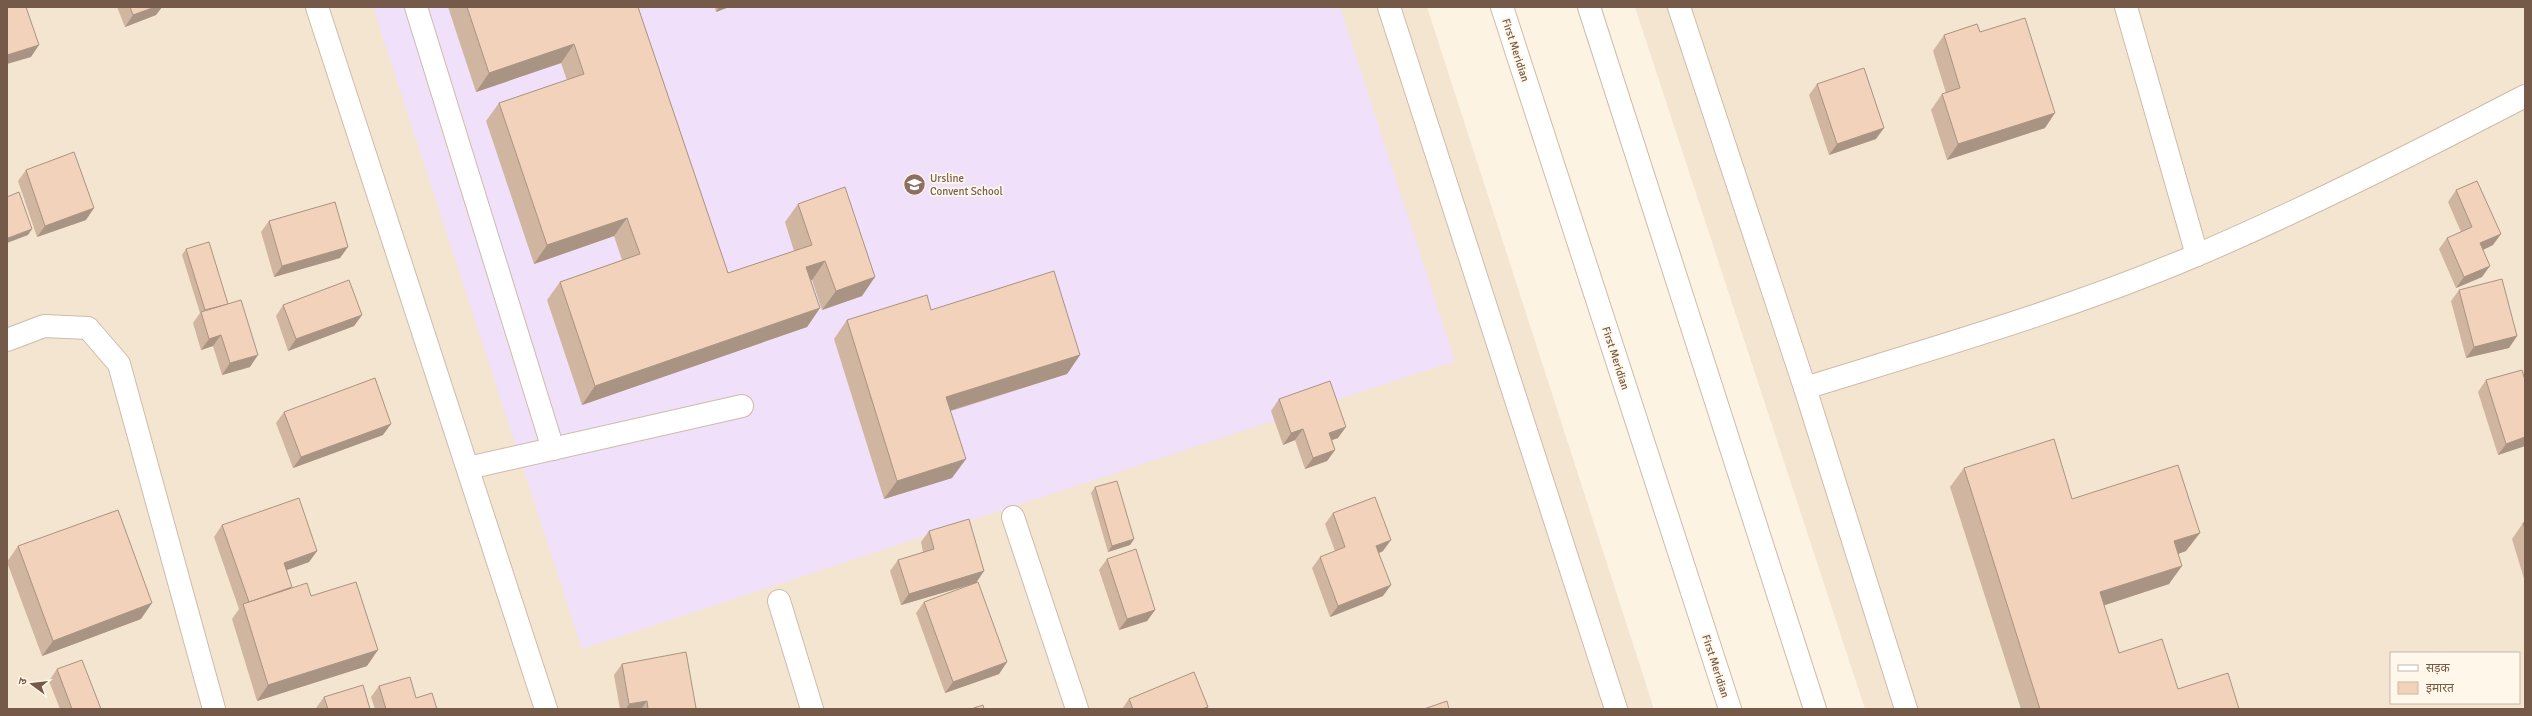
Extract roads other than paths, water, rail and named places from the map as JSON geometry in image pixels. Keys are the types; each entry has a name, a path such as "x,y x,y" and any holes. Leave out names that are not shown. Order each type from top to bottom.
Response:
{"street":[{"path":"317,7 546,709"},
{"path":"416,7 553,448"},
{"path":"1388,7 1616,709"},
{"name":"First Meridian","path":"1502,7 1730,709"},
{"path":"1589,7 1815,709"},
{"path":"1679,7 1805,388 1906,709"},
{"path":"2126,7 2197,255"},
{"path":"1805,388 2026,320 2197,255 2393,164 2525,96"},
{"path":"7,340 44,326 88,328 119,364 214,709"},
{"path":"468,468 742,406"},
{"path":"1013,517 1077,709"},
{"path":"779,601 812,709"}],"place":[{"name":"Ursline Convent School","path":"914,184"}]}
